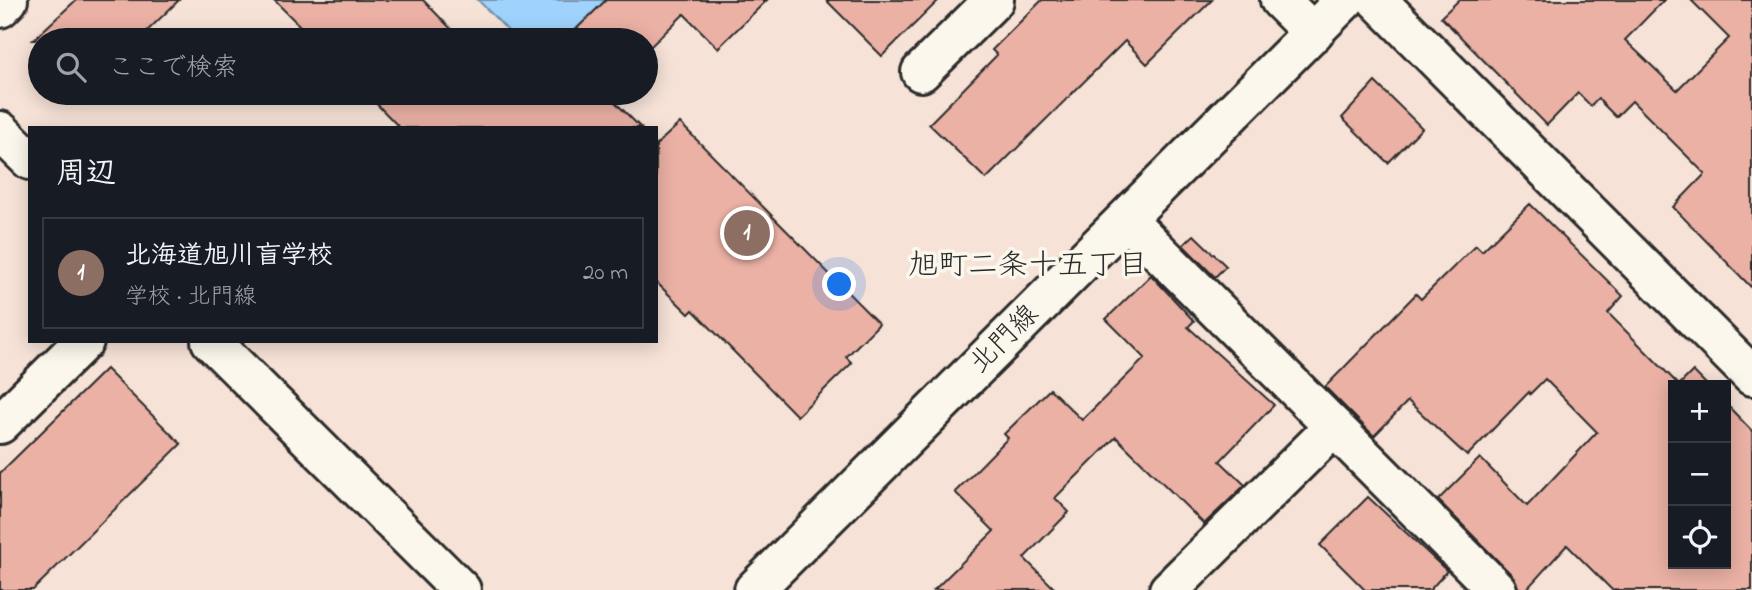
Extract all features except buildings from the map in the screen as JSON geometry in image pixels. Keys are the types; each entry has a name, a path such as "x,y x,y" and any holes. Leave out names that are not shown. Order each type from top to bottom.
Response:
{"street":[{"path":"0,8 8,0"},
{"path":"921,72 994,0"},
{"path":"1280,0 1312,33"},
{"name":"北門線","path":"754,590 1345,0"},
{"path":"1377,0 1752,376"},
{"path":"0,131 28,158"},
{"path":"1126,219 1334,427 1482,585"},
{"path":"0,424 82,343"},
{"path":"213,343 461,590"},
{"path":"1169,590 1334,427"}],"water":[{"path":"478,0 606,0 577,28 505,28"}],"place":[{"name":"北海道旭川盲学校","path":"747,233"}],"district":[{"name":"旭町二条十五丁目","path":"1028,267"}]}
